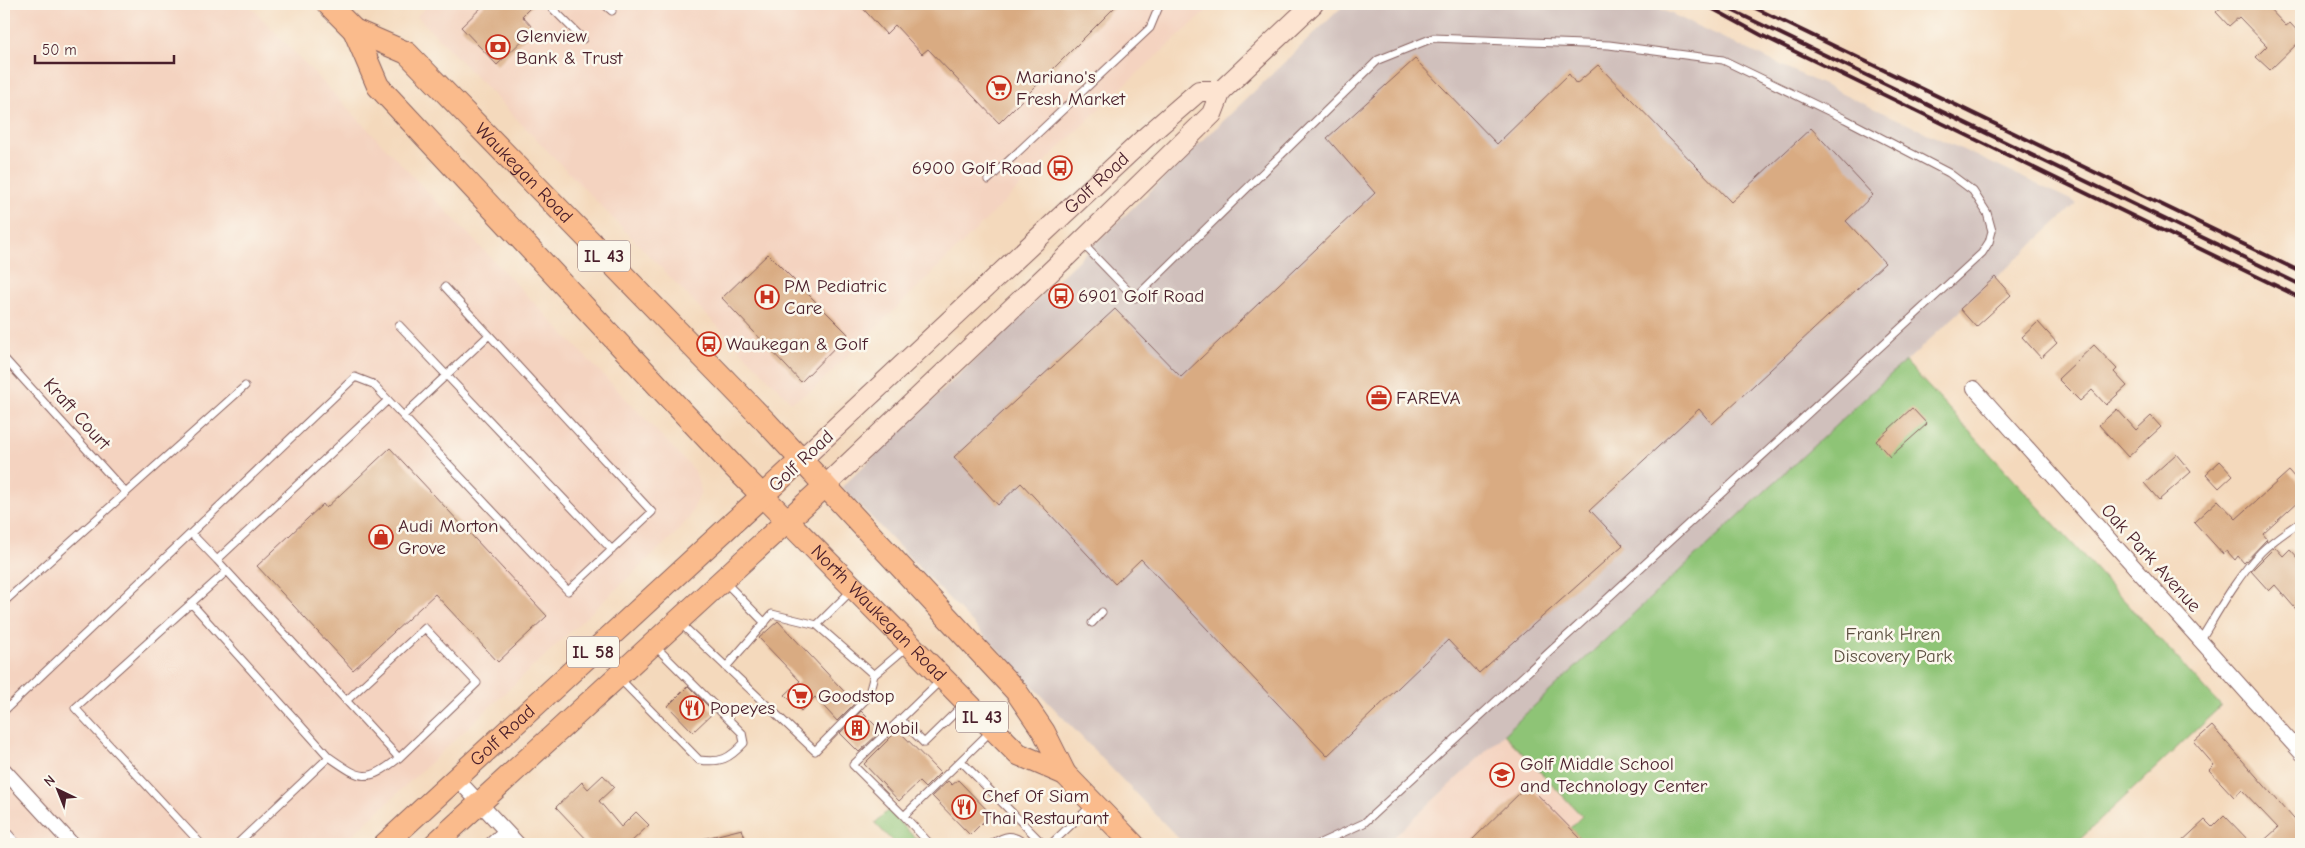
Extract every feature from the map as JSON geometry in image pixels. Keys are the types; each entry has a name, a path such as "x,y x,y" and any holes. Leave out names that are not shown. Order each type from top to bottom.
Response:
{"main road":[{"name":"Waukegan Road","path":"328,4 354,30 406,53 825,486"},
{"name":"Golf Road","path":"435,844 677,620 788,521 1081,242 1212,114 1221,90 1312,4"},
{"name":"Waukegan Road","path":"354,30 378,86 788,521"},
{"name":"Golf Road","path":"385,844 985,290 1146,137 1199,91 1221,90"},
{"name":"North Waukegan Road","path":"825,486 1016,691 1044,732 1065,774 1133,844"},
{"name":"North Waukegan Road","path":"788,521 856,587 1018,754 1065,774"}],"street":[{"name":"Oak Park Avenue","path":"1974,388 2301,752"},
{"path":"4,770 72,844"},
{"path":"456,778 518,844"},
{"path":"492,844 505,832"},
{"path":"4,834 13,844"}],"lane":[{"path":"548,4 584,39"},
{"path":"604,4 612,11"},
{"path":"988,180 1150,28 1160,4"},
{"path":"1081,242 1135,298 1378,60 1433,38 1609,45 1723,60 1845,119 1949,173 1973,191 1987,213 1992,231 1989,242 1982,253 1364,823 1318,844"},
{"path":"4,711 355,377 373,384 568,591 652,512 445,287"},
{"path":"399,325 612,550"},
{"path":"403,416 489,335"},
{"name":"Kraft Court","path":"4,358 125,492"},
{"path":"4,602 245,386"},
{"path":"217,560 388,400"},
{"path":"2200,641 2234,584 2263,551 2301,521"},
{"path":"191,532 399,758"},
{"path":"201,844 75,708 227,571"},
{"path":"723,580 765,623"},
{"path":"817,625 856,587"},
{"path":"191,603 329,758 351,772 365,777 383,771 399,758 477,683 425,628 346,700"},
{"path":"1092,623 1102,612"},
{"path":"726,667 772,614 817,625 874,675"},
{"path":"677,620 815,750 868,697 874,675 911,644"},
{"path":"617,676 699,760 716,762 734,754 744,743 742,733 652,643"},
{"path":"930,844 853,765 943,677"},
{"path":"900,719 924,743 966,701"},
{"path":"904,816 994,729"},
{"path":"237,844 329,758"},
{"path":"961,761 1043,844"},
{"path":"1051,844 1093,804"},
{"path":"992,844 1005,836 1016,837 1025,844"}],"shaded area":[{"path":"4,4 248,4 695,471 701,491 689,518 675,534 343,844 4,844"},
{"path":"429,4 1210,4 1212,6 1108,100 813,390 791,402 417,16"},
{"path":"1345,4 1650,4 2077,203 1386,844 1184,844 842,487"},
{"name":"Golf Middle School and Technology Center","path":"1504,734 1582,816 1583,840 1579,844 1386,844"}],"green space":[{"name":"Frank Hren Discovery Park","path":"1905,361 2221,706 2075,844 1579,844 1582,840 1570,828 1582,816 1504,734"},
{"path":"888,810 921,844 895,844 875,823"}],"building":[{"name":"Glenview Bank & Trust","path":"485,4 534,4 522,16 534,29 497,65 461,27"},
{"name":"Mariano's Fresh Market","path":"859,4 1118,4 999,123 928,49 922,54 895,25 886,34"},
{"path":"2225,4 2265,4 2286,26 2290,23 2301,35 2301,40 2270,70 2256,57 2267,46 2239,17 2229,26 2216,12"},
{"name":"FAREVA","path":"1415,59 1497,144 1569,74 1576,84 1598,65 1731,202 1811,128 1873,195 1846,221 1885,263 1712,424 1699,409 1590,510 1623,545 1479,673 1448,640 1327,756 1141,559 1115,584 1021,483 998,505 954,457 1115,309 1181,377 1375,193 1327,138"},
{"path":"768,254 848,334 801,382 722,298"},
{"path":"1995,277 2011,295 1976,327 1960,309"},
{"path":"2038,322 2057,343 2041,358 2022,337"},
{"path":"2094,345 2117,369 2114,372 2127,386 2106,405 2092,390 2080,401 2058,379"},
{"path":"1912,408 1927,424 1890,457 1876,441"},
{"path":"2117,409 2136,430 2151,416 2161,427 2128,457 2099,425"},
{"name":"Audi Morton Grove","path":"390,448 547,616 498,662 435,594 353,670 257,566 323,504 326,508"},
{"path":"2176,454 2191,472 2159,500 2144,483"},
{"path":"2220,461 2233,475 2219,488 2206,474"},
{"path":"2289,471 2301,485 2301,499 2263,534 2267,539 2244,563 2238,556 2235,560 2227,551 2223,554 2194,522 2218,500 2236,519"},
{"path":"2275,547 2283,556 2290,549 2301,561 2301,615 2275,585 2269,591 2251,571"},
{"name":"Goodstop","path":"778,621 855,703 837,721 815,697 801,711 785,695 800,681 759,638"},
{"name":"Popeyes","path":"688,686 714,712 693,732 668,706"},
{"path":"861,711 881,731 859,752 840,733"},
{"path":"2212,726 2301,827 2301,844 2260,844 2278,828 2242,790 2234,797 2209,770 2214,765 2194,742"},
{"path":"898,730 940,773 925,788 919,782 899,801 864,764"},
{"path":"603,775 614,787 599,801 621,827 636,812 649,825 629,844 591,844 556,807 582,782 588,789"},
{"name":"Chef Of Siam Thai Restaurant","path":"958,780 991,814 970,835 932,796 948,781 952,785"},
{"path":"1528,785 1586,844 1468,844"},
{"path":"2224,815 2252,844 2179,844 2205,820 2212,827"},
{"path":"742,829 747,844 702,844 702,839"}],"railway":[{"path":"1704,4 1761,35 2301,298"},
{"path":"1719,4 2301,285"},
{"path":"1747,4 2301,272"}],"place":[{"name":"Glenview Bank & Trust","path":"498,47"},
{"name":"Mariano's Fresh Market","path":"999,88"},
{"name":"6900 Golf Road","path":"1060,168"},
{"name":"6901 Golf Road","path":"1061,296"},
{"name":"PM Pediatric Care","path":"767,297"},
{"name":"Waukegan & Golf","path":"709,344"},
{"name":"FAREVA","path":"1379,398"},
{"name":"Audi Morton Grove","path":"381,537"},
{"name":"Goodstop","path":"800,696"},
{"name":"Popeyes","path":"692,708"},
{"name":"Mobil","path":"857,728"},
{"name":"Golf Middle School and Technology Center","path":"1502,775"},
{"name":"Chef Of Siam Thai Restaurant","path":"964,807"}]}
